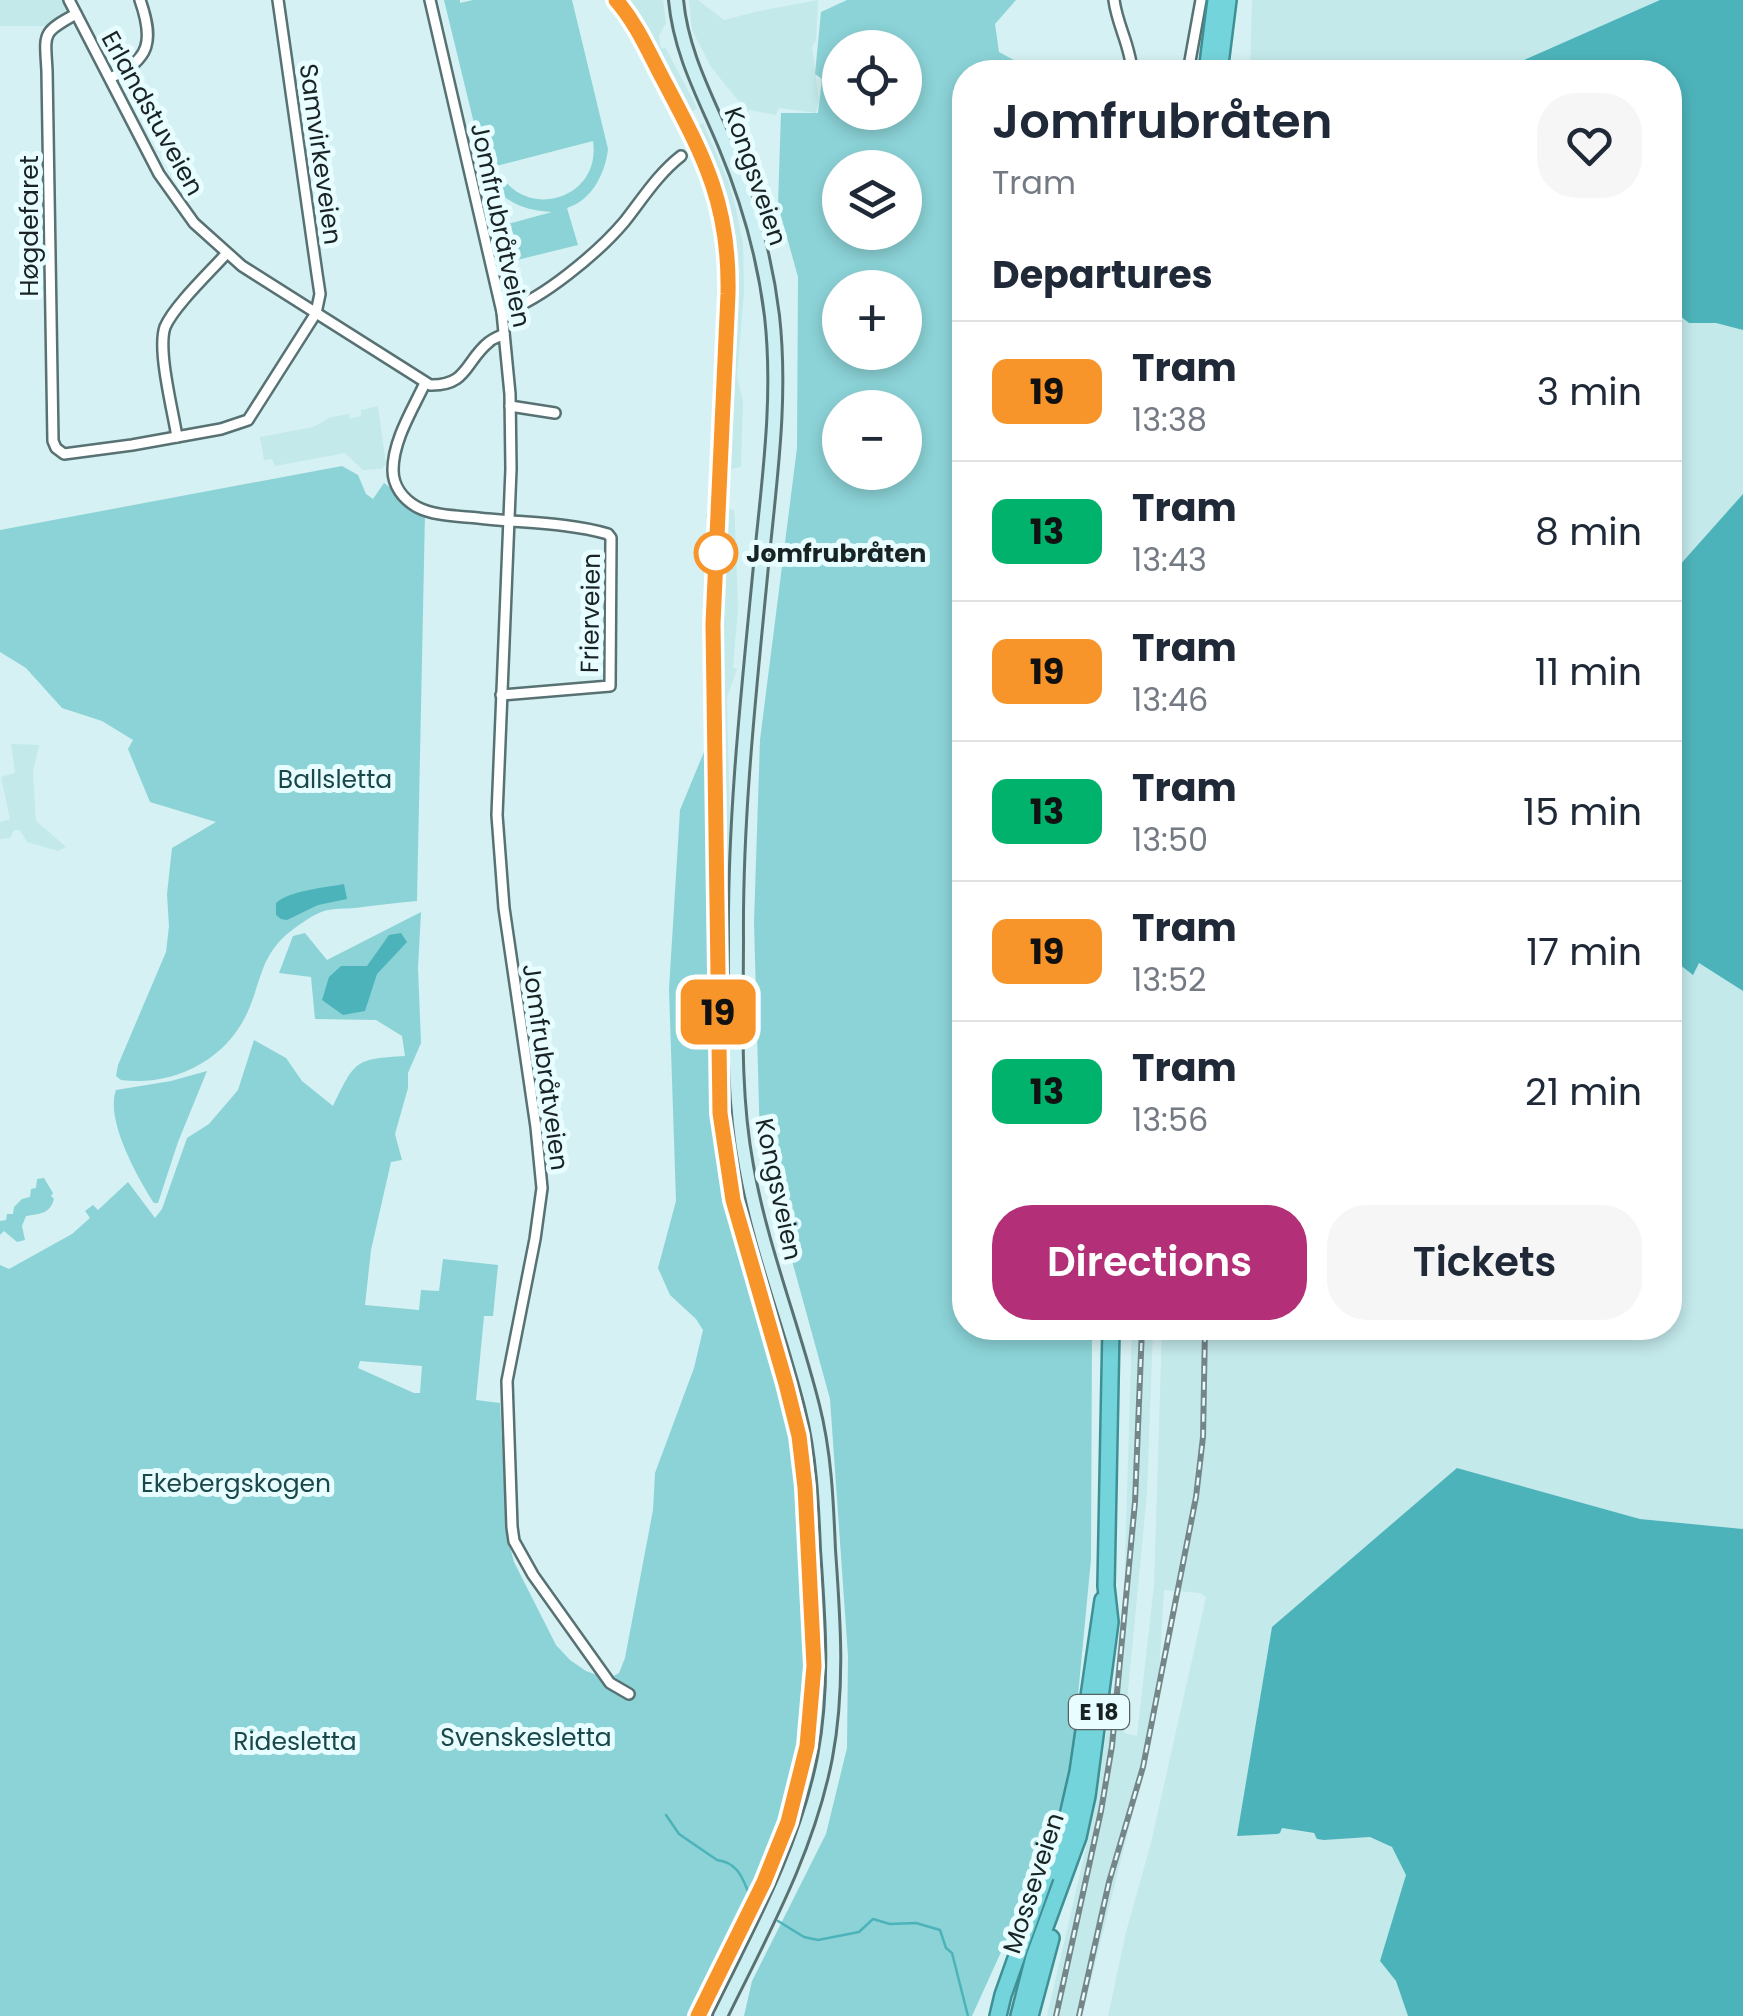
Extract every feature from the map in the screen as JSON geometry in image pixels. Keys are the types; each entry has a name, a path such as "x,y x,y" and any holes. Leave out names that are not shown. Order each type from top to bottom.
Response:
{"highway":[{"path":"1208,60 1216,0"},
{"path":"1220,60 1228,0"},
{"name":"Mosseveien","path":"1019,2016 1071,1836 1098,1620 1106,1586 1110,1340"},
{"name":"Mosseveien","path":"1011,2016 1021,1972 1071,1836"},
{"name":"E 18","path":"998,2016 1049,1865 1071,1836"},
{"name":"E 18","path":"1030,2016 1071,1877 1071,1836"}],"main road":[{"name":"Kongsveien","path":"676,0 687,55 733,164 755,229 773,328 774,420 736,887 739,1117 749,1183 820,1446 834,1655 826,1752 806,1830 720,2016"}],"street":[{"name":"Erlandstuveien","path":"69,0 148,153 194,223 226,254 425,383"},
{"path":"110,78 135,64 146,48 149,32 140,0"},
{"name":"Samvirkeveien","path":"278,0 318,274 320,294 316,313"},
{"name":"Jomfrubråtveien","path":"430,0 502,312 510,406 498,815 501,883 542,1188 507,1381 512,1526 514,1541 533,1575 610,1683 629,1694"},
{"path":"1114,0 1130,60"},
{"path":"1190,60 1200,0"},
{"name":"Høgdefaret","path":"76,14 55,26 45,40 52,441 64,454 80,454 177,437"},
{"path":"502,312 520,308 596,250 680,156"},
{"path":"226,254 164,330 165,364 177,437 248,420 316,313"},
{"path":"504,334 489,341 454,380 435,386 425,383 396,452 393,473 396,486 414,506 508,521"},
{"path":"510,406 555,413"},
{"name":"Frierveien","path":"501,694 610,686 611,538 579,528 508,521"}],"shaded area":[{"path":"0,0 64,0 66,11 47,26 0,26"},
{"path":"608,0 663,0 666,23 659,35 660,46 665,47 697,108 691,112 696,119 684,125 680,117 674,120 641,59 645,57 632,33"},
{"path":"689,0 698,0 724,20 818,0 816,40 812,47 819,100 816,113 779,108 776,115 745,109 711,67 692,30"},
{"path":"1252,0 1660,0 1525,60 1250,60"},
{"path":"1660,0 1743,0 1743,330 1716,323 1689,323 1682,317 1682,60 1524,60"},
{"path":"703,123 728,181 743,244 744,291 737,378 743,401 741,467 731,469 729,509 734,510 738,609 733,668 737,669 727,697 731,1118 745,1202 811,1437 825,1652 820,1731 813,1772 793,1840 710,2016 692,2016 755,1891 786,1813 801,1744 809,1663 805,1556 797,1492 799,1465 791,1419 781,1387 776,1385 778,1373 769,1337 714,1154 717,1150 705,634 712,591 712,519 706,515 714,490 723,292 715,209 699,158 685,131"},
{"path":"1682,317 1689,323 1716,323 1743,330 1743,494 1682,563"},
{"path":"378,406 386,465 381,469 363,470 345,453 275,466 272,459 264,460 260,437 313,427 331,417 349,414 350,419 361,416 361,410"},
{"path":"1743,494 1743,991 1699,963 1693,975 1682,966 1682,563"},
{"path":"11,744 39,745 33,772 36,821 66,847 58,851 27,842 20,830 14,830 10,838 0,839 0,822 10,819 1,777 15,773"},
{"path":"344,884 347,899 318,905 287,920 276,915 276,903 290,895"},
{"path":"401,933 407,942 377,974 365,1011 343,1015 322,1000 329,977 341,966 367,966 389,935"},
{"path":"1699,963 1743,991 1743,1529 1640,1519 1457,1468 1237,1835 1277,1834 1282,1828 1315,1834 1323,1840 1370,1837 1392,1847 1407,1875 1380,1961 1396,1981 1408,2016 1108,2016 1206,1597 1164,1590 1152,1736 1082,2016 1047,2016 1094,1813 1123,1625 1132,1340 1153,1340 1147,1493 1124,1733 1137,1736 1154,1585 1162,1340 1682,1340 1682,966 1692,974"},
{"path":"1457,1468 1640,1519 1743,1529 1743,2016 1408,2016 1396,1981 1380,1961 1406,1875 1392,1847 1370,1837 1324,1840 1317,1839 1314,1833 1282,1828 1277,1834 1237,1836 1272,1627"}],"green space":[{"path":"444,0 572,0 608,149 596,185 584,199 567,208 578,245 513,261 504,225 552,212 515,203 487,177","holes":["593,141 592,162 585,179 573,191 557,198 540,199 523,195 507,184 496,166"]},
{"path":"847,0 1016,0 995,24 999,52 1014,60 952,60 952,1340 1092,1340 1091,1559 1071,1769 1038,1881 972,2016 744,2016 752,1981 826,1834 847,1748 848,1656 830,1399 760,1144 754,922 760,740 797,448 798,277 778,205 781,113 818,113 822,79 815,74 821,12"},
{"name":"Ballsletta","path":"342,466 358,475 366,494 373,499 384,483 425,513 417,901 332,909 312,917 274,949 239,1028 212,1056 160,1079 121,1080 116,1076 118,1065 166,952 172,848 216,822 150,802 128,749 133,740 102,721 62,708 26,668 0,652 0,530"},
{"name":"Ekebergskogen","path":"711,735 717,1154 796,1465 808,1623 807,1696 795,1782 760,1879 689,2016 0,2016 0,1265 9,1269 72,1234 90,1218 85,1211 93,1205 98,1210 128,1182 155,1218 162,1209 187,1138 209,1124 238,1090 254,1040 286,1058 302,1081 333,1106 358,1065 405,1056 402,1036 376,1020 315,1019 311,977 279,973 293,936 305,933 327,960 421,912 421,1043 408,1073 408,1088 395,1134 402,1160 391,1162 371,1250 365,1305 419,1310 421,1290 439,1291 443,1259 498,1265 493,1316 484,1316 476,1400 500,1403 507,1536 514,1562 556,1645 570,1660 608,1679 619,1673 653,1510 655,1473 694,1368 703,1330 670,1295 658,1268 676,1201 669,989 680,810","holes":["360,1361 422,1366 420,1393 358,1368"]},
{"path":"207,1071 158,1203 154,1203 119,1132 116,1090"},
{"path":"44,1178 54,1199 47,1210 26,1216 22,1226 25,1240 17,1242 4,1231 0,1235 0,1221 13,1214 22,1199 30,1197 37,1179"}],"waterway":[{"path":"666,1815 679,1834 736,1869 750,1896"},
{"path":"778,1921 804,1937 818,1940 859,1932 873,1919 890,1924 916,1923 940,1930 946,1948 952,1953 968,2016"}],"tram line":[{"name":"19","path":"616,0 637,30 704,158 726,242 728,294 713,624 720,1113 733,1200 799,1436 814,1621 812,1712 804,1766 788,1822 698,2016"},
{"path":"617,0 642,39 691,134 719,207 724,234 728,294 713,624 721,1127 735,1201 799,1437 813,1625 810,1729 793,1804 766,1876 698,2016"}],"railway":[{"path":"1056,2016 1112,1746 1135,1502 1142,1340"},
{"path":"1079,2016 1109,1882 1143,1767 1196,1497 1203,1437 1205,1340"}],"place":[{"name":"Jomfrubråten","path":"716,553"}],"park label":[{"name":"Svenskesletta","path":"526,1737"},
{"name":"Ridesletta","path":"295,1741"}]}
